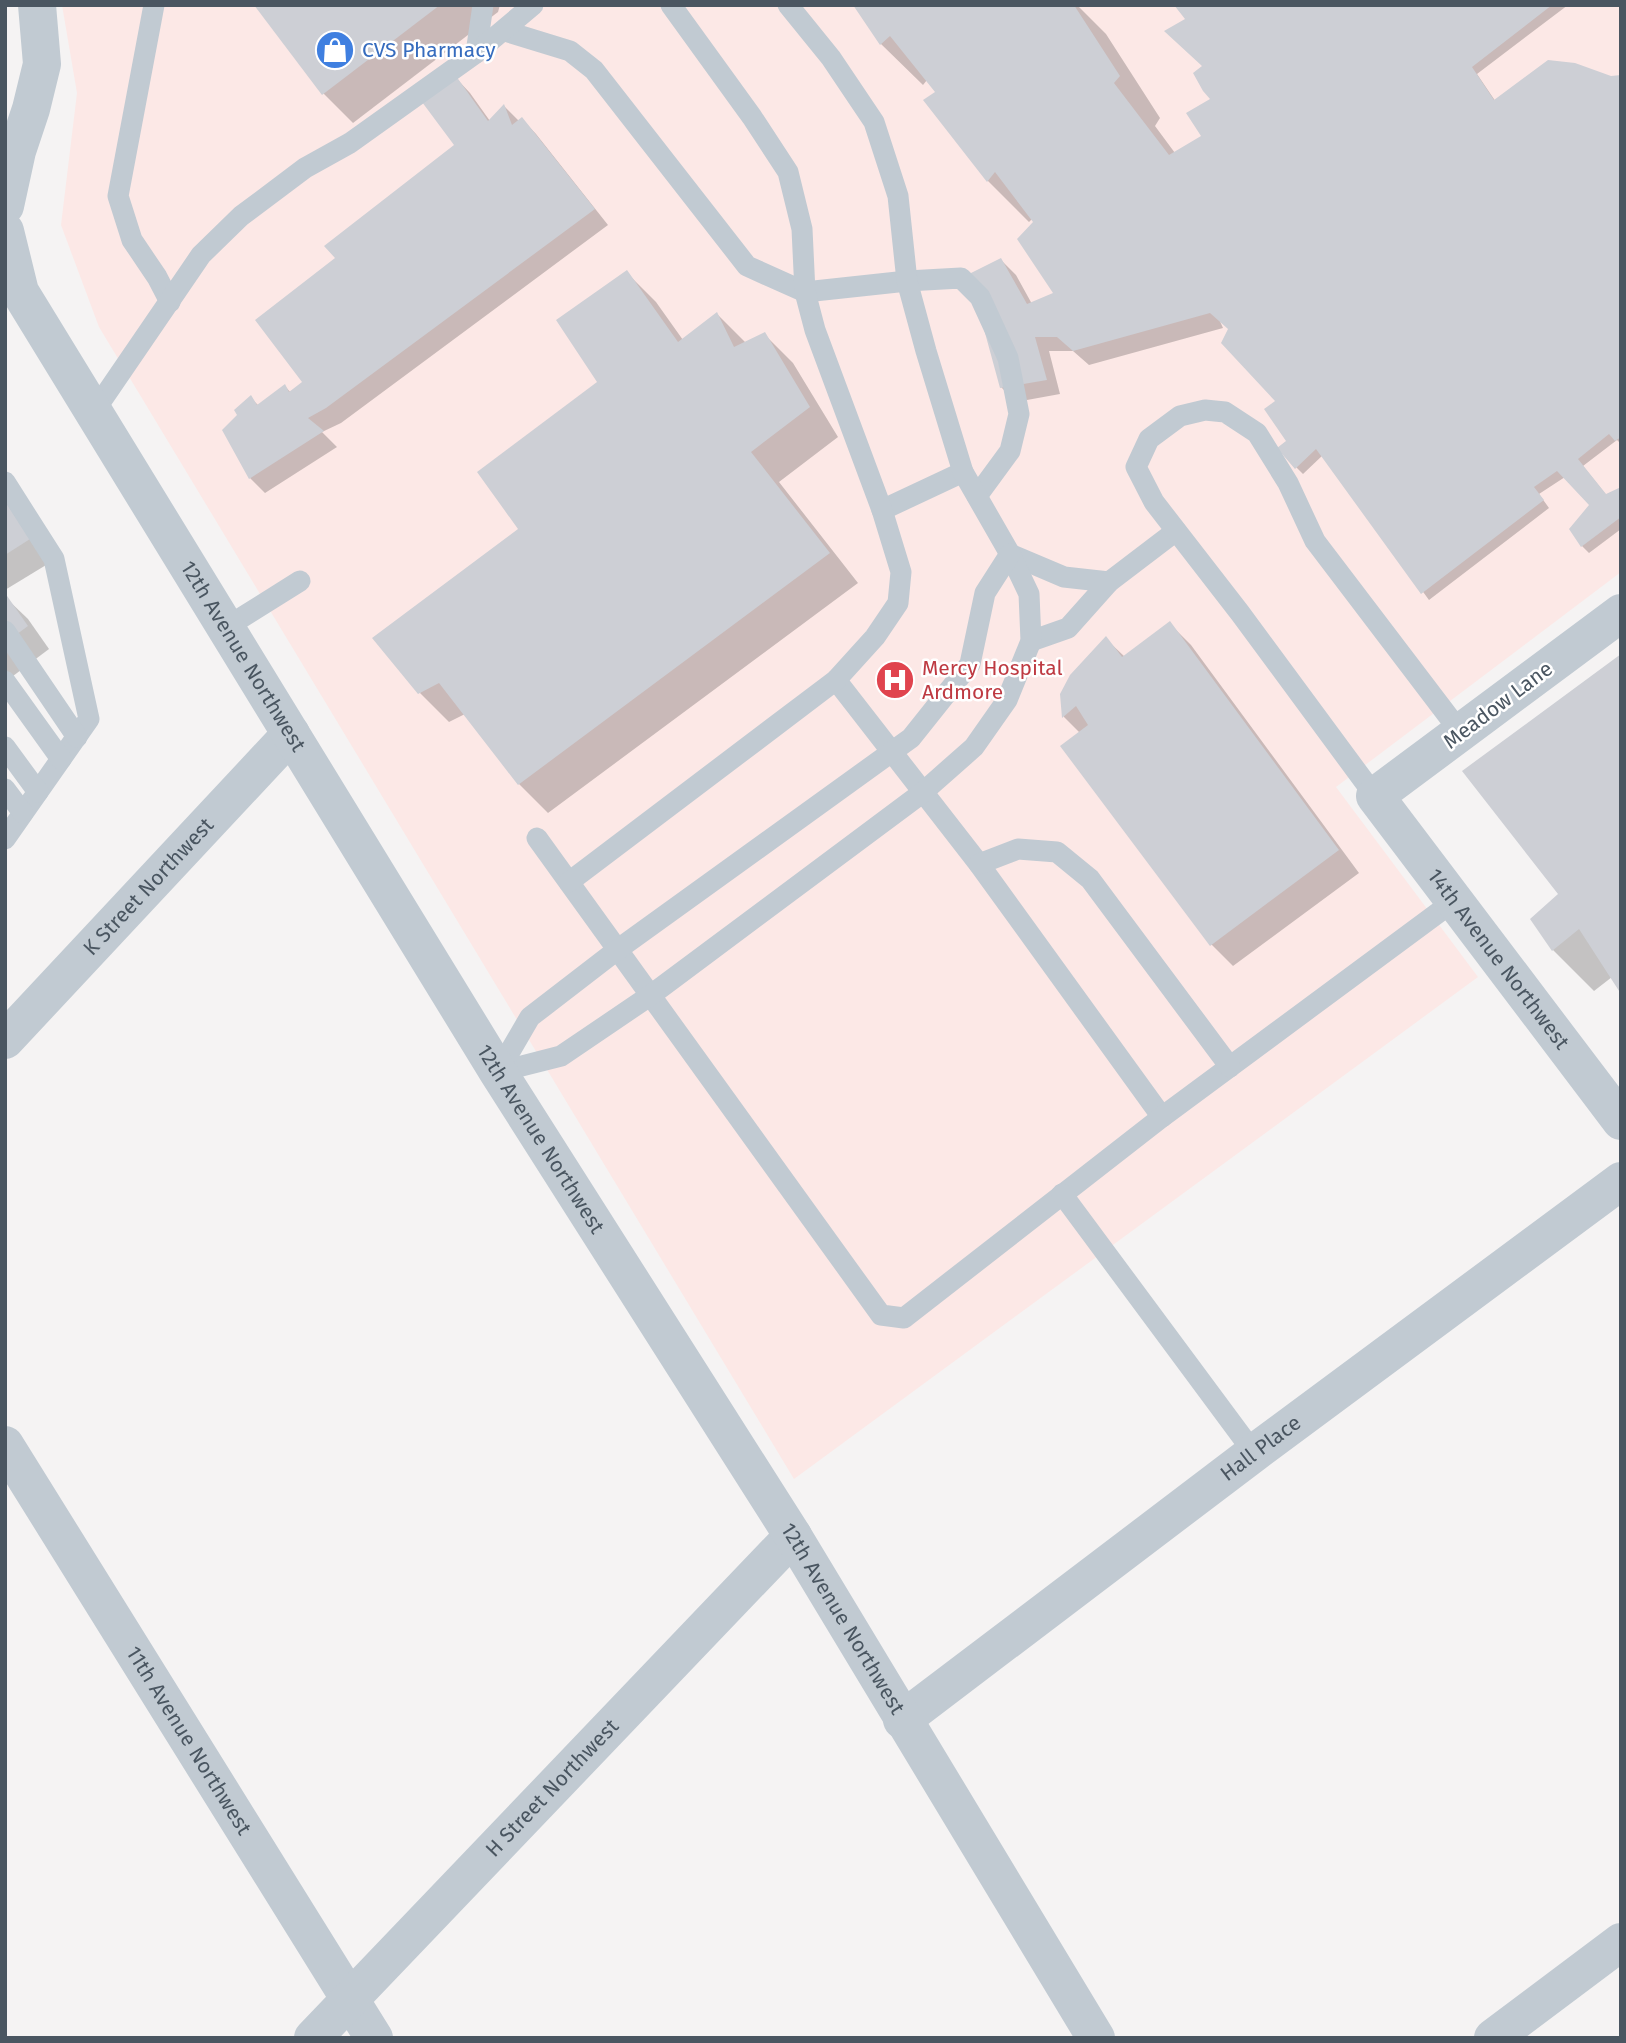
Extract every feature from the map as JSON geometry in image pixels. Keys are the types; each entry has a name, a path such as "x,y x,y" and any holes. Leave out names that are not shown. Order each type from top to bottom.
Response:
{"street":[{"path":"5,206 17,150 31,110 42,64 37,5"},
{"name":"12th Avenue Northwest","path":"5,231 20,292 93,413 498,1072 793,1536 1096,2038"},
{"name":"Meadow Lane","path":"1375,796 1621,613"},
{"name":"K Street Northwest","path":"5,1041 290,734"},
{"name":"14th Avenue Northwest","path":"1375,796 1621,1121"},
{"name":"Hall Place","path":"902,1720 1254,1453 1621,1181"},
{"name":"11th Avenue Northwest","path":"5,1445 374,2038"},
{"name":"H Street Northwest","path":"313,2038 793,1536"},
{"path":"1493,2038 1621,1942"}],"lane":[{"path":"155,5 118,195 132,240 157,276 170,302"},
{"path":"476,53 483,5"},
{"path":"93,413 201,255 241,216 305,168 350,143 476,53 533,5"},
{"path":"569,883 836,680 875,637 898,603 901,572 882,510 815,330 805,292 802,229 788,172 671,5"},
{"path":"498,1072 561,1056 652,995 922,793 974,747 1007,700 1031,641 1029,594 1010,554 963,472 926,351 907,281 898,195 874,122 831,58 788,5"},
{"path":"505,31 569,51 594,71 747,266 805,292 961,278 980,298 1008,358 1020,415 1010,451 978,496"},
{"path":"1375,796 1154,502 1136,467 1149,439 1180,416 1205,410 1225,412 1257,433 1288,483 1315,541 1461,733"},
{"path":"882,510 963,472"},
{"path":"5,482 54,559 89,719 6,836"},
{"path":"1031,641 1068,628 1109,582 1176,531"},
{"path":"1010,554 1065,577 1109,582"},
{"path":"498,1072 530,1017 617,950 911,738 970,664 985,593 1010,554"},
{"path":"225,628 300,581"},
{"path":"5,631 76,737"},
{"path":"836,680 979,864 1162,1117"},
{"path":"5,681 61,759"},
{"path":"5,747 38,792"},
{"path":"5,789 23,813"},
{"path":"537,838 881,1315 904,1318 1162,1117 1454,901"},
{"path":"979,864 1018,849 1057,852 1090,879 1230,1067"},
{"path":"1062,1194 1254,1453"}],"shaded area":[{"name":"Mercy Hospital Ardmore","path":"62,5 1621,5 1621,572 1336,787 1478,977 794,1479 99,327 61,225 77,93"}],"building":[{"name":"CVS Pharmacy","path":"254,5 440,5 322,95"},
{"path":"853,5 1074,5 1120,76 1114,83 1169,155 1201,136 1186,113 1210,99 1193,73 1202,66 1164,31 1185,19 1174,5 1552,5 1472,67 1494,100 1548,60 1575,63 1611,76 1621,75 1621,437 1615,441 1609,434 1578,459 1606,494 1621,487 1621,517 1581,547 1569,529 1589,505 1557,471 1534,487 1544,500 1421,594 1316,449 1295,469 1277,448 1286,441 1264,409 1275,401 1221,343 1228,329 1210,313 1073,351 1057,337 1035,337 1047,380 1000,388 969,274 1001,258 1027,304 1053,293 1017,239 1033,222 995,172 987,182 923,100 935,92 890,36 880,45"},
{"path":"456,76 488,121 504,104 512,125 522,117 595,209 326,408 308,418 324,431 249,479 222,430 237,415 234,410 251,395 257,405 285,384 289,392 302,382 255,320 335,258 324,246 454,145 422,102"},
{"path":"627,270 678,342 717,312 734,347 765,332 810,407 751,452 830,553 518,785 439,683 418,694 372,638 518,529 477,472 597,382 556,320"},
{"path":"5,501 30,539 5,555"},
{"path":"5,593 28,626 5,643"},
{"path":"1170,621 1339,850 1210,946 1060,746 1088,725 1076,706 1062,718 1060,694 1070,675 1106,636 1122,657"},
{"path":"1621,654 1621,994 1579,929 1552,951 1530,919 1558,894 1462,771"}],"place":[{"name":"CVS Pharmacy","path":"335,50"},
{"name":"Mercy Hospital Ardmore","path":"895,680"}]}
